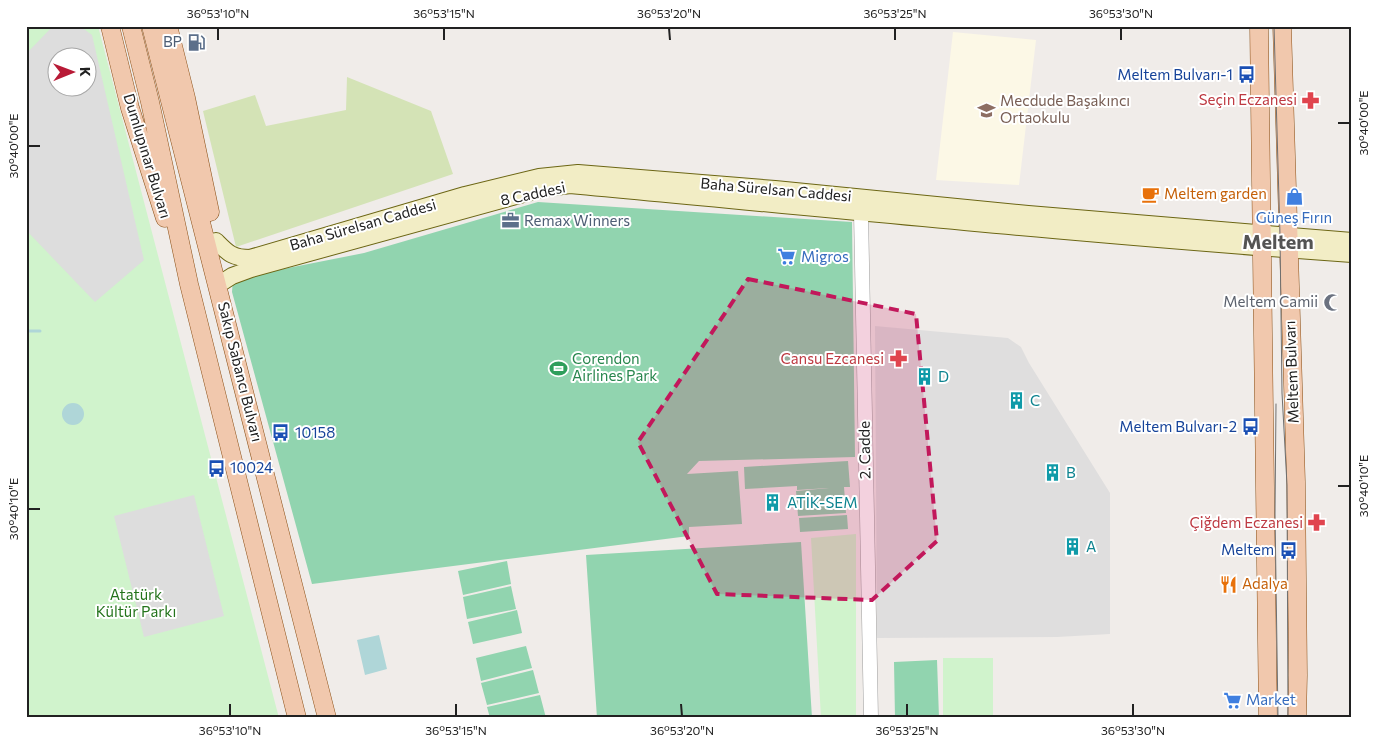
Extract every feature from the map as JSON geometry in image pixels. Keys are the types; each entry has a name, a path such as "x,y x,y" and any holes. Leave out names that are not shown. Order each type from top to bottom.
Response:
{"main road":[{"name":"Dumlupınar Bulvarı","path":"110,26 130,108 156,191 189,284"},
{"path":"131,26 150,102 189,284"},
{"name":"Sakıp Sabancı Bulvarı","path":"151,26 327,718"},
{"path":"168,26 186,98 216,241 218,285"},
{"name":"Meltem Bulvarı","path":"1259,26 1268,718"},
{"name":"Meltem Bulvarı","path":"1282,26 1296,482 1298,675 1296,718"},
{"name":"Baha Sürelsan Caddesi","path":"216,241 229,254 238,258 250,258 465,195 539,177 578,173 775,189 1028,214 1263,241"},
{"name":"8 Caddesi","path":"218,285 232,276 251,269 523,194 570,185 861,213"},
{"name":"Baha Sürelsan Caddesi","path":"861,213 1288,243 1352,254"},
{"name":"Baha Sürelsan Caddesi","path":"1288,243 1352,241"},
{"name":"Sakıp Sabancı Bulvarı","path":"189,284 297,718"}],"street":[{"name":"2. Cadde","path":"861,213 871,718"}],"highlighted area":[{"path":"748,279 916,314 937,541 872,600 717,594 638,442"}],"shaded area":[{"path":"53,26 80,26 92,35 95,48 48,48 48,98 98,98 98,61 144,260 95,302 26,230 28,52"},
{"name":"Mecdude Başakıncı Ortaokulu","path":"953,32 1036,40 1019,185 936,180"},
{"path":"875,326 1008,338 1021,347 1110,493 1110,634 1057,637 877,638"},
{"path":"194,495 224,616 144,637 114,516"}],"green space":[{"name":"Atatürk Kültür Parkı","path":"26,26 98,26 279,718 26,718"},
{"path":"347,77 431,111 453,174 236,247 203,111 255,95 266,126 346,110"},
{"path":"538,202 852,222 855,457 699,461 687,474 738,471 742,524 689,527 689,536 312,584 232,292 233,279 364,253"},
{"path":"848,461 850,487 844,487 846,513 798,516 796,491 829,488 797,490 797,486 745,489 744,467"},
{"path":"847,515 848,529 800,532 799,518"},
{"path":"856,534 856,718 821,718 811,538"},
{"path":"801,542 812,718 597,718 586,555"},
{"path":"507,561 511,584 463,595 458,571"},
{"path":"511,586 516,609 467,619 463,597"},
{"path":"517,610 522,633 473,644 468,622"},
{"path":"526,646 532,668 481,681 476,658"},
{"path":"943,658 993,658 993,718 943,718"},
{"path":"937,660 939,718 895,718 894,662"},
{"path":"533,670 539,693 487,705 481,683"},
{"path":"540,695 546,718 490,718 487,707"}],"water":[{"path":"69,403 77,403 84,410 84,418 77,425 69,425 62,418 62,410"},
{"path":"379,635 387,669 365,675 357,640"}],"waterway":[{"path":"26,331 40,331"}],"tram line":[{"path":"1274,26 1282,393 1287,485 1288,718"},
{"path":"1276,404 1275,514 1278,718"}],"place":[{"name":"BP","path":"196,42"},
{"name":"Meltem Bulvarı-1","path":"1247,75"},
{"name":"Seçin Eczanesi","path":"1311,100"},
{"name":"Mecdude Başakıncı Ortaokulu","path":"986,110"},
{"name":"Meltem garden","path":"1150,194"},
{"name":"Güneş Fırın","path":"1294,197"},
{"name":"Remax Winners","path":"510,221"},
{"name":"Migros","path":"787,257"},
{"name":"Meltem Camii","path":"1332,302"},
{"name":"Cansu Ezcanesi","path":"898,359"},
{"name":"Corendon Airlines Park","path":"558,368"},
{"name":"D","path":"924,377"},
{"name":"C","path":"1016,401"},
{"name":"Meltem Bulvarı-2","path":"1251,427"},
{"name":"10158","path":"281,433"},
{"name":"10024","path":"216,468"},
{"name":"B","path":"1052,473"},
{"name":"ATİK-SEM","path":"773,503"},
{"name":"Çiğdem Eczanesi","path":"1317,523"},
{"name":"A","path":"1072,547"},
{"name":"Meltem","path":"1288,550"},
{"name":"Adalya","path":"1228,584"},
{"name":"Market","path":"1232,700"}],"district":[{"name":"Meltem","path":"1278,242"}]}
